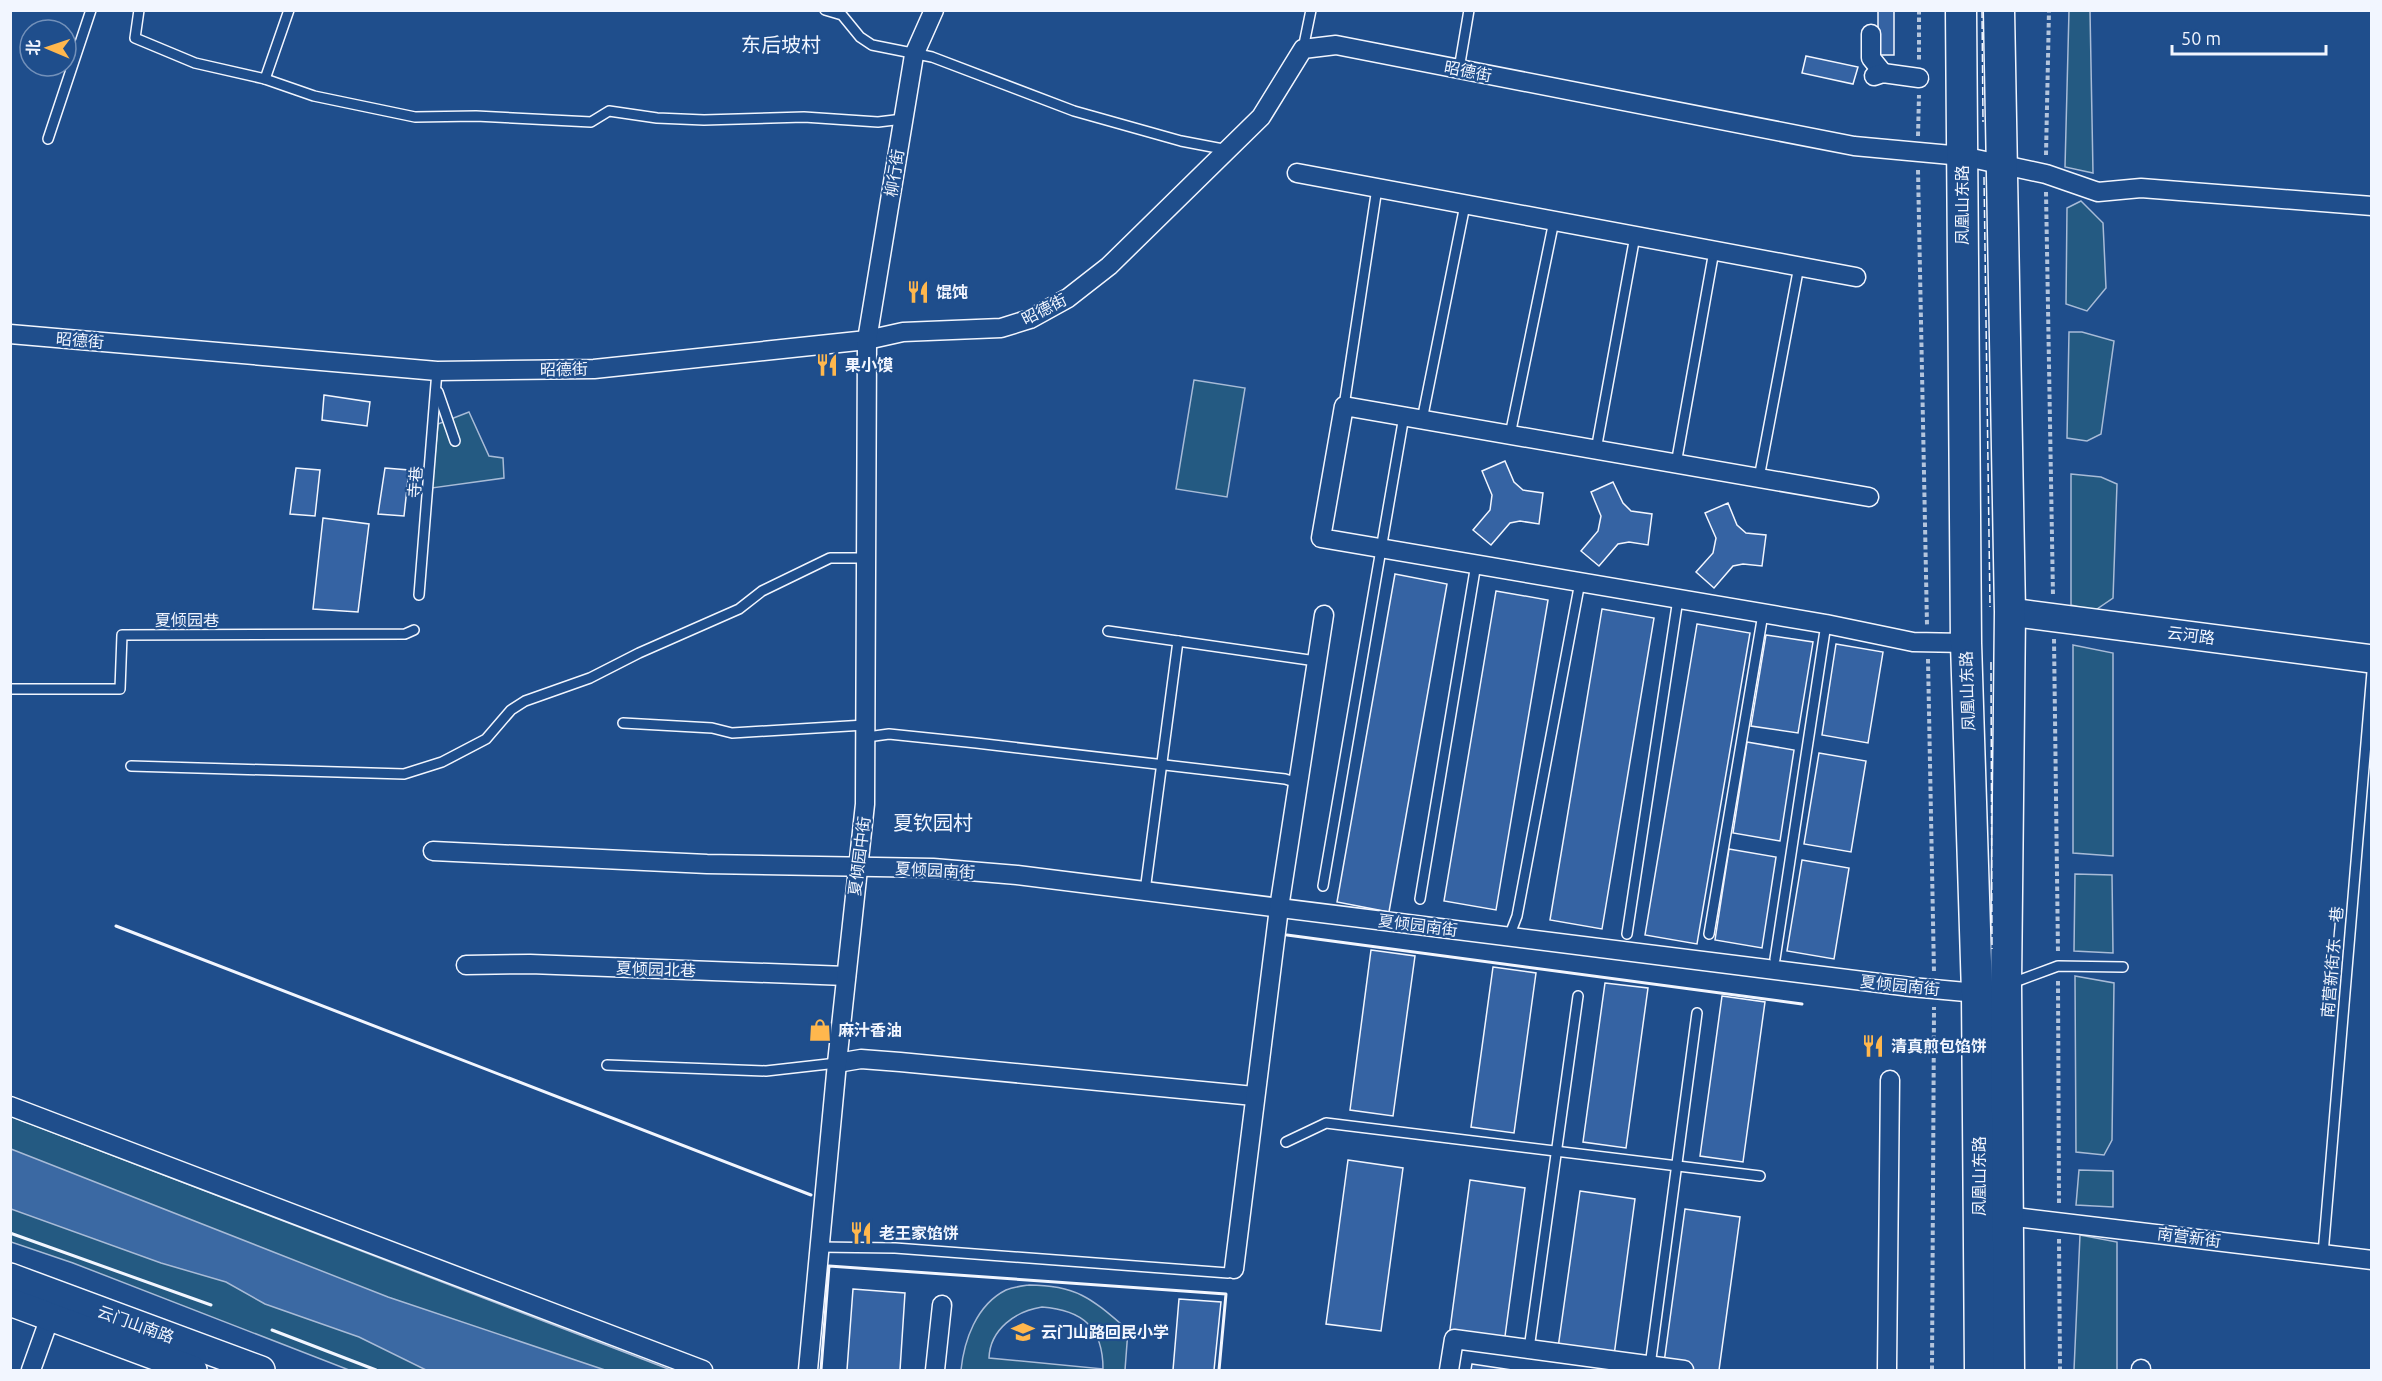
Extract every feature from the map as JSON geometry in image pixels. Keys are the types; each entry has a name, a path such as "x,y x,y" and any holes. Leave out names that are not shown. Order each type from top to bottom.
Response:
{"main road":[{"name":"凤凰山东路","path":"1961,10 1966,643 1977,993 1980,1371"},
{"name":"凤凰山东路","path":"1999,10 2010,612 2007,984 2009,1371"},
{"name":"云河路","path":"2010,612 2372,658"},
{"name":"云门山南路","path":"10,1277 261,1371"},
{"name":"云门山南路","path":"10,1302 193,1371"}],"street":[{"name":"柳行街","path":"867,340 914,55 934,10"},
{"path":"1871,34 1871,58 1879,74 1919,78"},
{"name":"昭德街","path":"10,334 437,379 594,369 867,340 903,332 1001,328 1030,319 1068,298 1109,266 1261,117 1303,49 1336,45 1842,143 1962,156 2046,174 2098,192 2141,188 2372,206"},
{"path":"1297,173 1856,277"},
{"name":"夏倾园中街","path":"808,1371 837,1063 857,868 866,804 867,340"},
{"path":"1869,497 1344,406 1322,538 1927,643 1966,643"},
{"path":"1234,1269 1279,908 1324,615"},
{"name":"夏倾园南街","path":"433,851 857,868 933,868 1145,891 1977,993"},
{"name":"夏倾园北巷","path":"466,965 530,964 846,976"},
{"path":"1977,993 2007,984"},
{"path":"837,1063 861,1059 900,1062 1254,1096"},
{"path":"1887,1371 1890,1080"},
{"path":"10,1106 703,1371"},
{"name":"南营新街","path":"2007,1215 2372,1260"},
{"path":"935,1371 942,1305"},
{"path":"31,1371 50,1317"},
{"path":"1449,1371 1454,1339 1684,1371"}],"lane":[{"path":"48,139 91,10"},
{"path":"139,10 135,38 195,63 265,79 314,96 415,117 476,116 591,122 609,111 657,118 692,119 804,117 878,122 903,119"},
{"path":"265,79 289,10"},
{"path":"825,10 842,15 860,37 872,45 932,57 1074,111 1181,141 1228,150"},
{"path":"1303,49 1311,10"},
{"path":"1459,69 1468,10"},
{"path":"1344,406 1377,188"},
{"path":"1422,420 1465,205"},
{"path":"1510,435 1554,221"},
{"path":"1596,450 1635,236"},
{"path":"1676,464 1714,251"},
{"path":"1759,478 1799,266"},
{"path":"437,379 455,441"},
{"name":"寺巷","path":"420,596 437,379"},
{"path":"1323,886 1404,416"},
{"path":"132,766 404,774 442,762 486,739 511,710 525,701 590,678 639,653 739,609 762,591 830,558 866,558"},
{"path":"1420,899 1476,564"},
{"path":"1512,929 1517,916 1580,582"},
{"path":"1627,934 1678,599"},
{"path":"1709,934 1763,614"},
{"path":"1775,959 1826,624"},
{"name":"夏倾园巷","path":"10,689 120,689 122,635 405,634 414,630"},
{"path":"1108,631 1317,661"},
{"path":"1145,891 1178,641"},
{"name":"南营新街东一巷","path":"2323,1254 2372,672"},
{"path":"623,723 712,728 732,733 866,731 1285,779 1298,783"},
{"path":"2007,984 2058,966 2123,967"},
{"path":"1529,1349 1578,996"},
{"path":"1650,1366 1697,1013"},
{"path":"607,1065 766,1071 837,1063"},
{"path":"1286,1142 1326,1123 1760,1176"},
{"path":"819,1247 895,1248 1227,1273 1234,1269"}],"path":[{"path":"1919,10 1918,153 1934,989 1932,1371"},
{"path":"2049,10 2046,174 2058,966 2060,1371"}],"shaded area":[{"path":"2069,11 2090,11 2093,173 2065,167"},
{"path":"2081,201 2103,223 2106,288 2087,311 2066,304 2067,208"},
{"path":"2069,332 2082,332 2114,341 2101,434 2087,441 2067,438"},
{"path":"1194,380 1245,388 1227,497 1176,489"},
{"path":"469,412 489,456 503,458 504,478 432,488 438,424"},
{"path":"2071,474 2101,477 2117,484 2113,598 2094,611 2071,605"},
{"path":"2073,645 2113,653 2113,856 2073,853"},
{"path":"2075,874 2112,875 2113,953 2074,951"},
{"path":"2075,976 2114,983 2112,1140 2104,1155 2076,1152"},
{"path":"10,1116 671,1370 349,1370 73,1263 11,1242"},
{"path":"11,1149 388,1297 605,1370 426,1370 359,1337 265,1304 226,1282 161,1263 11,1209"},
{"path":"2079,1170 2113,1171 2113,1207 2076,1205"},
{"path":"2080,1235 2117,1242 2117,1370 2074,1370"},
{"path":"1026,1285 1073,1291 1084,1296 1116,1319 1128,1330 1125,1370 961,1370 965,1347 979,1314 1006,1290","holes":["1042,1307 1079,1317 1095,1332 1102,1355 1103,1369 989,1358 994,1338 999,1330 1014,1317"]}],"building":[{"path":"1878,10 1894,10 1894,55 1878,55"},
{"path":"1806,56 1858,67 1853,84 1802,73"},
{"path":"324,395 370,402 367,426 322,420"},
{"path":"1505,461 1514,482 1523,490 1543,493 1539,524 1520,521 1510,523 1491,545 1473,530 1490,510 1492,495 1482,471"},
{"path":"296,468 320,470 315,516 290,514"},
{"path":"385,468 409,470 404,516 378,514"},
{"path":"1613,482 1623,503 1631,511 1652,514 1648,545 1629,542 1618,544 1599,566 1581,551 1598,531 1601,516 1591,492"},
{"path":"1728,503 1737,525 1746,533 1766,535 1762,566 1743,564 1733,566 1714,588 1696,572 1713,553 1716,538 1705,513"},
{"path":"323,518 369,524 358,612 313,609"},
{"path":"1395,574 1447,584 1389,912 1337,902"},
{"path":"1496,591 1548,600 1496,910 1444,901"},
{"path":"1602,609 1654,618 1602,929 1550,920"},
{"path":"1697,624 1750,633 1697,944 1645,935"},
{"path":"1766,635 1813,642 1798,733 1751,726"},
{"path":"1836,644 1883,652 1868,743 1822,735"},
{"path":"1747,742 1794,750 1780,841 1733,833"},
{"path":"1819,753 1866,761 1851,852 1804,844"},
{"path":"1729,849 1776,857 1762,948 1715,940"},
{"path":"1802,860 1849,868 1834,959 1787,951"},
{"path":"1371,950 1415,956 1393,1116 1350,1110"},
{"path":"1493,967 1536,973 1514,1133 1471,1127"},
{"path":"1605,983 1648,988 1626,1148 1583,1142"},
{"path":"1722,996 1765,1002 1743,1162 1700,1156"},
{"path":"1348,1160 1403,1168 1381,1331 1326,1324"},
{"path":"1470,1180 1525,1188 1503,1351 1448,1344"},
{"path":"1580,1191 1635,1199 1613,1363 1557,1355"},
{"path":"1685,1209 1740,1217 1719,1370 1663,1370"},
{"path":"853,1289 905,1293 900,1370 847,1370"},
{"path":"1179,1299 1221,1302 1214,1370 1173,1370"},
{"path":"1472,1364 1512,1370 1471,1370"}],"fence":[{"path":"1982,10 1983,122"},
{"path":"1984,177 1990,607"},
{"path":"1991,662 1992,949"}],"wall":[{"path":"116,926 811,1195"},
{"path":"1287,935 1802,1004"},
{"path":"10,1233 211,1305"},
{"path":"821,1370 829,1266 1226,1294 1219,1370"},
{"path":"272,1330 376,1370"}],"place":[{"name":"馄饨","path":"918,292"},
{"name":"果小馍","path":"827,365"},
{"name":"麻汁香油","path":"820,1030"},
{"name":"清真煎包馅饼","path":"1873,1046"},
{"name":"老王家馅饼","path":"861,1233"},
{"name":"云门山路回民小学","path":"1023,1332"}],"district":[{"name":"东后坡村","path":"781,45"},
{"name":"夏钦园村","path":"933,823"}]}
